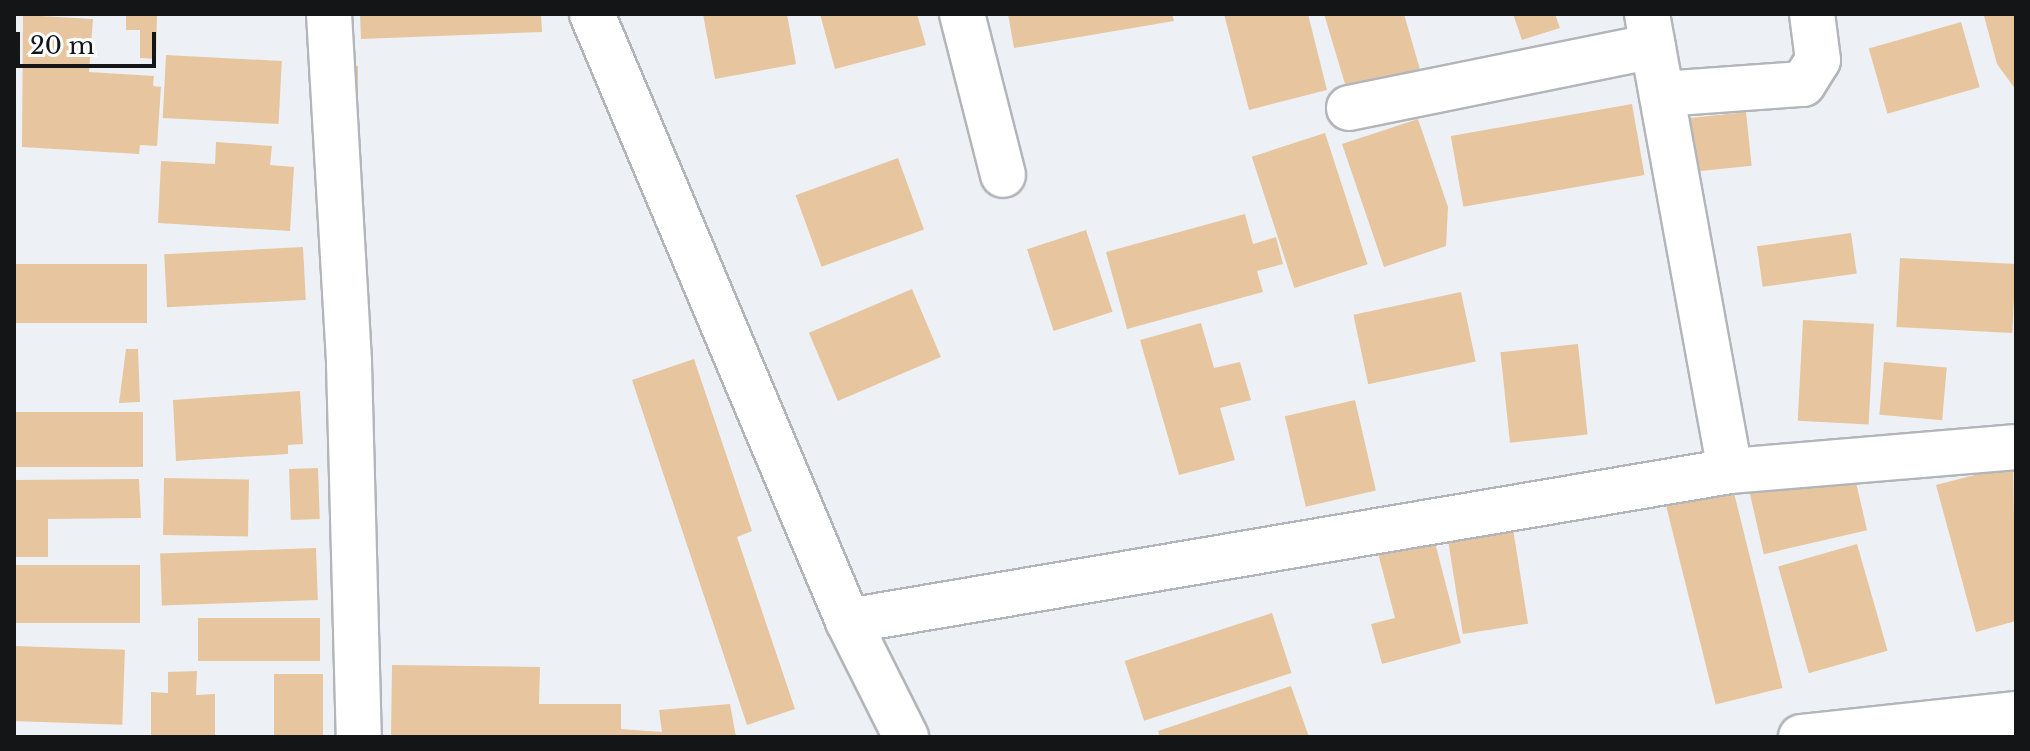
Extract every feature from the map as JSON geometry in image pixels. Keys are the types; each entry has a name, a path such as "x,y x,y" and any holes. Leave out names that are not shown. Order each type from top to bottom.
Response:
{"street":[{"path":"329,14 349,363 359,737"},
{"path":"592,14 848,621 906,737"},
{"path":"962,14 1003,175"},
{"path":"1662,94 1803,84 1818,60 1812,14"},
{"path":"1349,108 1650,30 1730,471"},
{"path":"848,621 1730,471 2016,447"},
{"path":"1801,737 2016,714"}],"building":[{"path":"126,14 157,14 156,59 140,58 140,30 126,30"},
{"path":"360,14 541,14 542,32 361,39"},
{"path":"703,14 787,14 796,64 715,79"},
{"path":"820,14 917,14 926,45 835,69"},
{"path":"1008,14 1172,14 1174,21 1014,48"},
{"path":"1224,14 1308,14 1327,90 1249,110"},
{"path":"1324,14 1404,14 1421,73 1348,94"},
{"path":"1513,14 1555,14 1560,28 1522,40"},
{"path":"2016,14 2016,90 1997,64 1984,16"},
{"path":"23,15 93,19 89,72 154,76 153,86 161,87 157,146 140,145 139,154 22,147"},
{"path":"1961,22 1980,87 1887,114 1869,48"},
{"path":"166,55 282,61 279,124 163,118"},
{"path":"344,66 358,66 358,100 344,100"},
{"path":"1632,104 1645,175 1463,207 1451,136"},
{"path":"1746,112 1752,166 1691,172 1685,118"},
{"path":"1418,119 1448,207 1446,246 1384,267 1342,144"},
{"path":"1325,133 1368,264 1294,288 1252,157"},
{"path":"216,142 272,146 270,165 294,167 290,231 158,223 161,161 215,164"},
{"path":"898,158 924,229 822,267 796,195"},
{"path":"1245,214 1253,244 1276,237 1283,264 1257,271 1263,292 1127,329 1106,252"},
{"path":"1086,230 1113,312 1054,331 1027,249"},
{"path":"1851,233 1857,274 1763,287 1757,246"},
{"path":"303,247 306,300 167,307 164,254"},
{"path":"1900,258 2016,264 2012,333 1896,327"},
{"path":"16,264 147,264 147,323 16,323"},
{"path":"912,289 941,357 838,401 809,333"},
{"path":"1461,292 1476,361 1368,384 1353,315"},
{"path":"1803,320 1874,324 1869,425 1798,421"},
{"path":"1201,323 1214,368 1240,362 1251,400 1220,408 1235,460 1179,475 1140,340"},
{"path":"1578,344 1588,435 1510,443 1500,352"},
{"path":"126,349 138,349 140,402 119,403"},
{"path":"694,359 752,531 737,537 795,709 747,725 632,380"},
{"path":"1884,362 1947,367 1942,420 1879,415"},
{"path":"300,391 303,444 288,445 288,454 176,461 173,400"},
{"path":"1355,400 1376,491 1306,507 1285,416"},
{"path":"14,412 143,412 143,467 14,467"},
{"path":"1852,465 1867,530 1764,554 1749,489"},
{"path":"2013,465 2016,621 1976,632 1936,485"},
{"path":"318,468 320,519 291,520 289,469"},
{"path":"164,478 249,479 248,536 163,535"},
{"path":"139,479 141,518 48,519 48,557 14,557 14,480"},
{"path":"1733,489 1783,688 1716,705 1666,506"},
{"path":"1511,516 1528,624 1463,634 1446,526"},
{"path":"1431,527 1461,643 1382,664 1371,624 1395,618 1375,542"},
{"path":"1857,544 1888,651 1809,673 1778,567"},
{"path":"316,548 318,600 162,605 160,553"},
{"path":"14,565 140,565 140,623 14,623"},
{"path":"1272,613 1291,673 1144,721 1125,661"},
{"path":"198,618 320,618 320,661 198,661"},
{"path":"14,646 125,650 122,725 14,721"},
{"path":"392,665 540,667 539,704 621,704 621,729 662,732 659,710 730,704 736,737 391,737"},
{"path":"197,671 196,695 215,694 215,737 151,737 151,692 168,693 168,672"},
{"path":"274,674 323,674 323,737 274,737"},
{"path":"1291,686 1309,737 1160,737 1158,731"}]}
